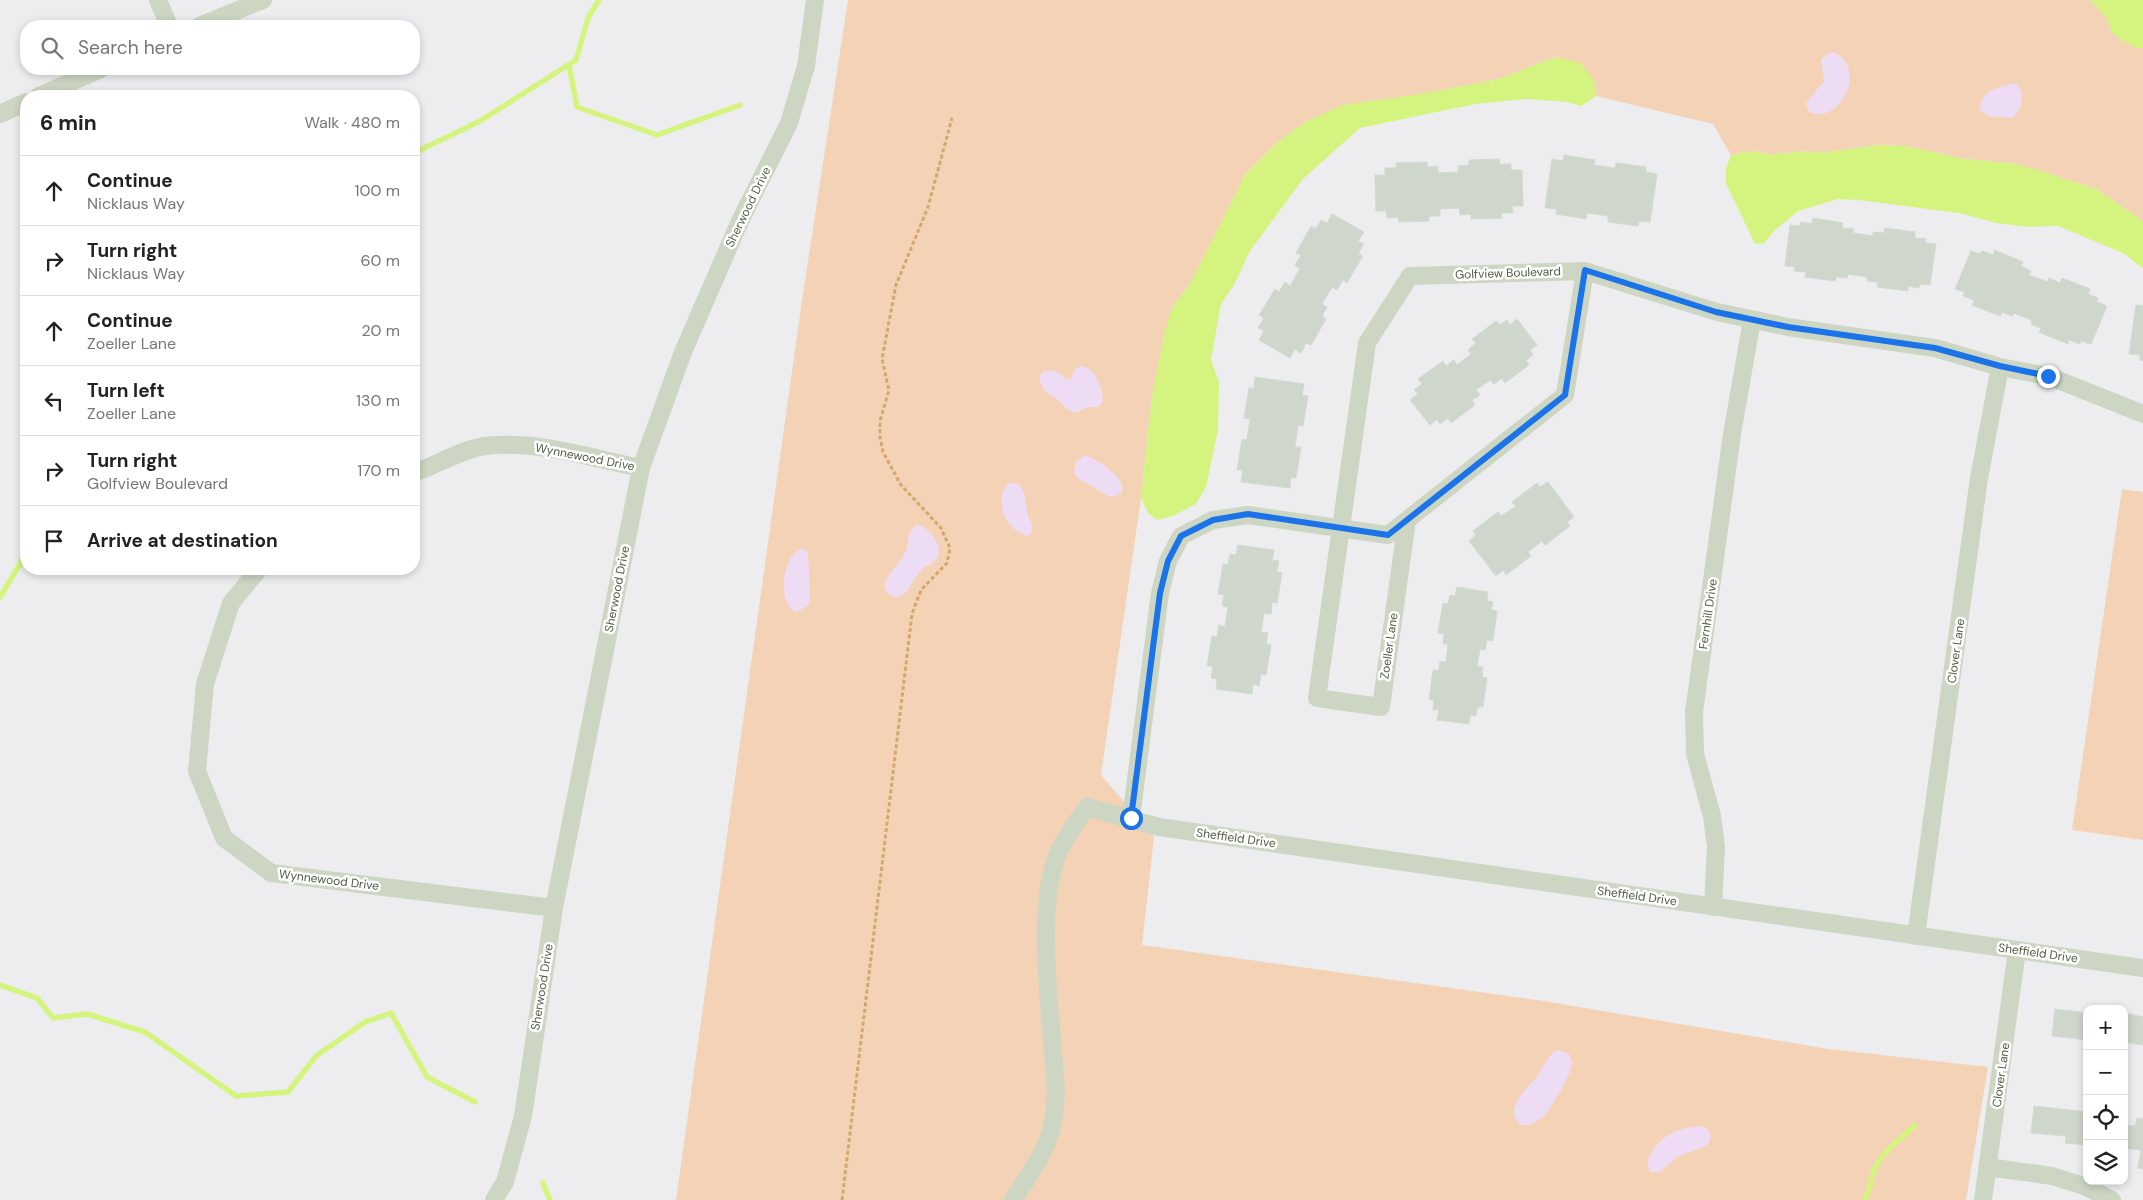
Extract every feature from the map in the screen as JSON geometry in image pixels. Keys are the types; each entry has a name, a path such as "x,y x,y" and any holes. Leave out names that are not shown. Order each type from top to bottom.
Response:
{"street":[{"path":"158,0 166,20"},
{"path":"214,20 263,0"},
{"name":"Sherwood Drive","path":"494,1200 505,1182 523,1116 554,908 641,468 686,343 740,221 788,123 806,66 815,0"},
{"path":"53,90 87,75"},
{"path":"0,114 20,105"},
{"path":"1131,818 1160,593 1168,561 1181,536 1213,520 1248,514 1388,535 1565,395 1585,270"},
{"name":"Golfview Boulevard","path":"1317,698 1367,343 1410,276 1585,270 1716,312 1788,327 1935,348 2000,366 2048,376 2143,414"},
{"name":"Fernhill Drive","path":"1713,907 1716,847 1712,816 1695,754 1694,712 1732,434 1752,320"},
{"name":"Clover Lane","path":"1916,936 1979,478 2000,366"},
{"name":"Wynnewood Drive","path":"420,471 438,462 485,446 533,446 641,468"},
{"name":"Zoeller Lane","path":"1317,698 1381,707 1407,520"},
{"name":"Wynnewood Drive","path":"254,575 231,602 205,684 196,771 224,838 271,873 554,908"},
{"name":"Sheffield Drive","path":"1013,1200 1044,1149 1055,1112 1056,1084 1050,1010 1047,935 1049,886 1057,856 1065,838 1087,807 1158,827 2143,968"},
{"name":"Clover Lane","path":"1983,1200 2017,950"},
{"path":"1988,1167 2052,1176 2084,1186 2112,1200"}],"path":[{"path":"842,1200 912,614 922,590 943,568 950,554 948,542 942,528 901,485 883,452 880,437 880,421 889,390 882,359 896,285 928,207 952,118"}],"shaded area":[{"path":"848,0 2143,0 2143,221 2096,189 2017,164 1965,159 1906,146 1879,145 1820,153 1805,151 1770,155 1755,151 1731,155 1713,124 1596,96 1594,81 1555,57 1499,79 1427,93 1305,122 1278,142 1245,175 1190,284 1172,308 1151,403 1141,498 1101,775 1154,837 1142,945 1544,1001 1828,1049 1988,1067 1966,1200 676,1200 801,307"},
{"path":"2090,0 2143,0 2143,48 2137,48 2122,41 2111,31 2107,19"},
{"path":"1556,57 1581,63 1594,81 1596,96 1581,106 1567,102 1527,99 1475,104 1360,128 1303,179 1250,251 1234,285 1221,304 1211,359 1219,383 1218,430 1206,487 1196,504 1173,516 1157,520 1148,513 1141,498 1151,403 1164,334 1172,308 1190,284 1245,175 1278,142 1305,122 1343,105 1427,93 1499,79"},
{"path":"1879,145 1906,146 1965,159 2017,164 2096,189 2143,221 2143,267 2125,254 2058,226 2028,227 1996,223 1959,213 1858,200 1838,199 1798,211 1773,232 1764,243 1755,244 1726,184 1726,168 1731,155 1755,151 1770,155 1805,151 1820,153"},
{"path":"2122,489 2143,492 2143,840 2072,830"}],"sand":[{"path":"1834,52 1844,60 1849,70 1849,82 1846,93 1840,103 1831,111 1821,114 1809,112 1806,103 1824,81 1821,59"},
{"path":"2016,84 2021,92 2022,101 2013,118 1991,117 1980,110 1982,99 1989,92 2003,86"},
{"path":"1081,366 1086,367 1094,374 1102,391 1103,401 1099,407 1087,407 1077,413 1068,410 1045,391 1040,379 1041,374 1049,370 1060,374 1066,379 1071,378 1074,370"},
{"path":"1084,456 1100,462 1116,475 1122,484 1122,493 1114,497 1108,496 1076,477 1074,473 1076,462"},
{"path":"1016,483 1020,486 1025,496 1029,519 1032,524 1031,533 1027,536 1013,528 1002,507 1003,491 1007,484"},
{"path":"917,525 922,526 934,537 939,553 934,562 919,573 903,595 893,597 886,591 886,580 905,553 909,534 913,527"},
{"path":"802,549 807,551 808,555 810,601 809,605 797,612 790,608 786,601 784,580 790,560 795,553"},
{"path":"1557,1050 1568,1053 1572,1061 1571,1069 1551,1107 1543,1117 1533,1123 1521,1125 1516,1119 1515,1106 1548,1058"},
{"path":"1696,1126 1705,1127 1709,1130 1711,1138 1707,1146 1679,1156 1660,1172 1651,1172 1649,1170 1648,1162 1653,1150 1662,1139 1674,1132"}],"building":[{"path":"1564,155 1595,160 1594,165 1615,168 1616,163 1646,167 1646,172 1657,174 1650,222 1639,221 1638,226 1608,222 1608,216 1587,213 1586,219 1556,214 1557,209 1545,208 1552,159 1563,161"},
{"path":"1499,159 1500,164 1511,164 1511,170 1522,170 1523,206 1512,206 1513,213 1501,213 1502,218 1471,219 1471,214 1460,215 1459,208 1440,209 1440,216 1429,216 1429,221 1399,222 1398,217 1387,218 1386,211 1376,211 1375,175 1385,175 1385,168 1396,168 1396,163 1427,162 1427,167 1438,166 1438,173 1458,172 1458,166 1469,165 1469,160"},
{"path":"1332,214 1364,232 1358,241 1364,244 1358,254 1363,256 1347,283 1343,280 1337,290 1332,287 1322,304 1327,307 1322,316 1326,319 1311,345 1306,343 1301,353 1295,349 1290,358 1259,340 1264,331 1258,328 1264,318 1259,315 1275,289 1279,292 1285,282 1290,286 1300,269 1295,265 1301,255 1296,253 1311,226 1316,229 1321,220 1327,223"},
{"path":"1813,218 1843,223 1842,228 1854,229 1853,233 1873,236 1873,232 1884,233 1885,228 1915,232 1915,238 1926,239 1925,243 1936,244 1930,285 1920,284 1919,288 1908,286 1908,291 1877,287 1878,282 1867,281 1867,277 1848,274 1847,278 1836,277 1835,281 1805,277 1806,272 1794,271 1795,267 1785,266 1790,225 1800,226 1801,222 1812,224"},
{"path":"1995,250 2023,262 2021,266 2031,271 2029,275 2048,282 2049,278 2060,283 2062,278 2090,289 2088,294 2098,298 2097,302 2107,306 2091,344 2081,341 2080,344 2069,340 2068,344 2039,332 2041,328 2031,324 2032,320 2014,313 2012,316 2002,312 2000,316 1972,305 1974,300 1963,296 1965,292 1955,289 1971,251 1980,254 1982,251 1993,255"},
{"path":"2136,305 2143,306 2143,361 2140,360 2140,355 2129,354"},
{"path":"1517,319 1537,345 1530,350 1533,355 1526,360 1529,365 1505,383 1502,378 1494,384 1490,380 1476,390 1480,395 1472,400 1475,405 1451,423 1448,418 1440,424 1437,419 1430,425 1410,400 1418,394 1414,390 1422,384 1418,379 1443,361 1446,366 1454,360 1457,365 1471,354 1468,350 1476,343 1472,339 1496,321 1500,325 1507,320 1510,325"},
{"path":"1255,377 1304,384 1302,395 1308,396 1303,426 1298,425 1295,447 1301,447 1296,478 1291,477 1290,488 1241,482 1243,470 1237,470 1242,439 1247,440 1250,419 1244,418 1249,388 1254,388"},
{"path":"1548,482 1574,517 1567,522 1570,526 1545,545 1542,541 1528,552 1531,556 1506,575 1503,570 1496,576 1469,541 1476,535 1473,531 1498,512 1501,516 1516,506 1512,502 1537,483 1540,487"},
{"path":"1238,545 1274,550 1272,560 1279,561 1277,572 1282,573 1277,603 1272,602 1271,614 1264,613 1261,632 1268,633 1266,644 1271,645 1266,675 1261,674 1259,686 1253,684 1252,694 1216,689 1217,679 1211,678 1213,666 1207,666 1212,636 1217,637 1219,625 1225,627 1228,607 1222,606 1224,595 1218,594 1223,564 1228,565 1230,554 1236,555"},
{"path":"1457,587 1488,592 1487,601 1493,602 1491,610 1497,611 1493,641 1487,640 1485,650 1480,649 1477,666 1483,667 1482,677 1487,678 1483,707 1477,707 1476,716 1470,715 1469,724 1437,720 1439,710 1433,710 1434,700 1429,700 1433,670 1439,670 1440,661 1446,662 1448,644 1443,644 1444,634 1438,633 1443,603 1448,604 1450,595 1455,596"},
{"path":"2055,1009 2083,1012 2083,1040 2052,1036"},
{"path":"2128,1014 2143,1017 2143,1045 2128,1043"},
{"path":"2034,1106 2083,1112 2083,1145 2065,1143 2066,1136 2031,1133"},
{"path":"2137,1118 2143,1119 2143,1169 2138,1168 2141,1150 2128,1148 2128,1125 2135,1126"}],"waterway":[{"path":"420,150 480,121 576,60 588,18 599,0"},
{"path":"569,65 577,107 657,135 740,105"},
{"path":"0,597 20,564"},
{"path":"0,985 37,998 53,1018 87,1014 145,1032 236,1096 288,1092 316,1056 365,1022 391,1013 427,1077 475,1102"},
{"path":"1864,1200 1867,1197 1872,1174 1877,1163 1892,1146 1915,1126"},
{"path":"543,1183 550,1200"}],"route":[{"path":"1131,818 1160,593 1168,561 1181,536 1213,520 1248,514 1388,535 1565,395 1585,270 1716,312 1788,327 1935,348 2000,366 2048,376"}]}
